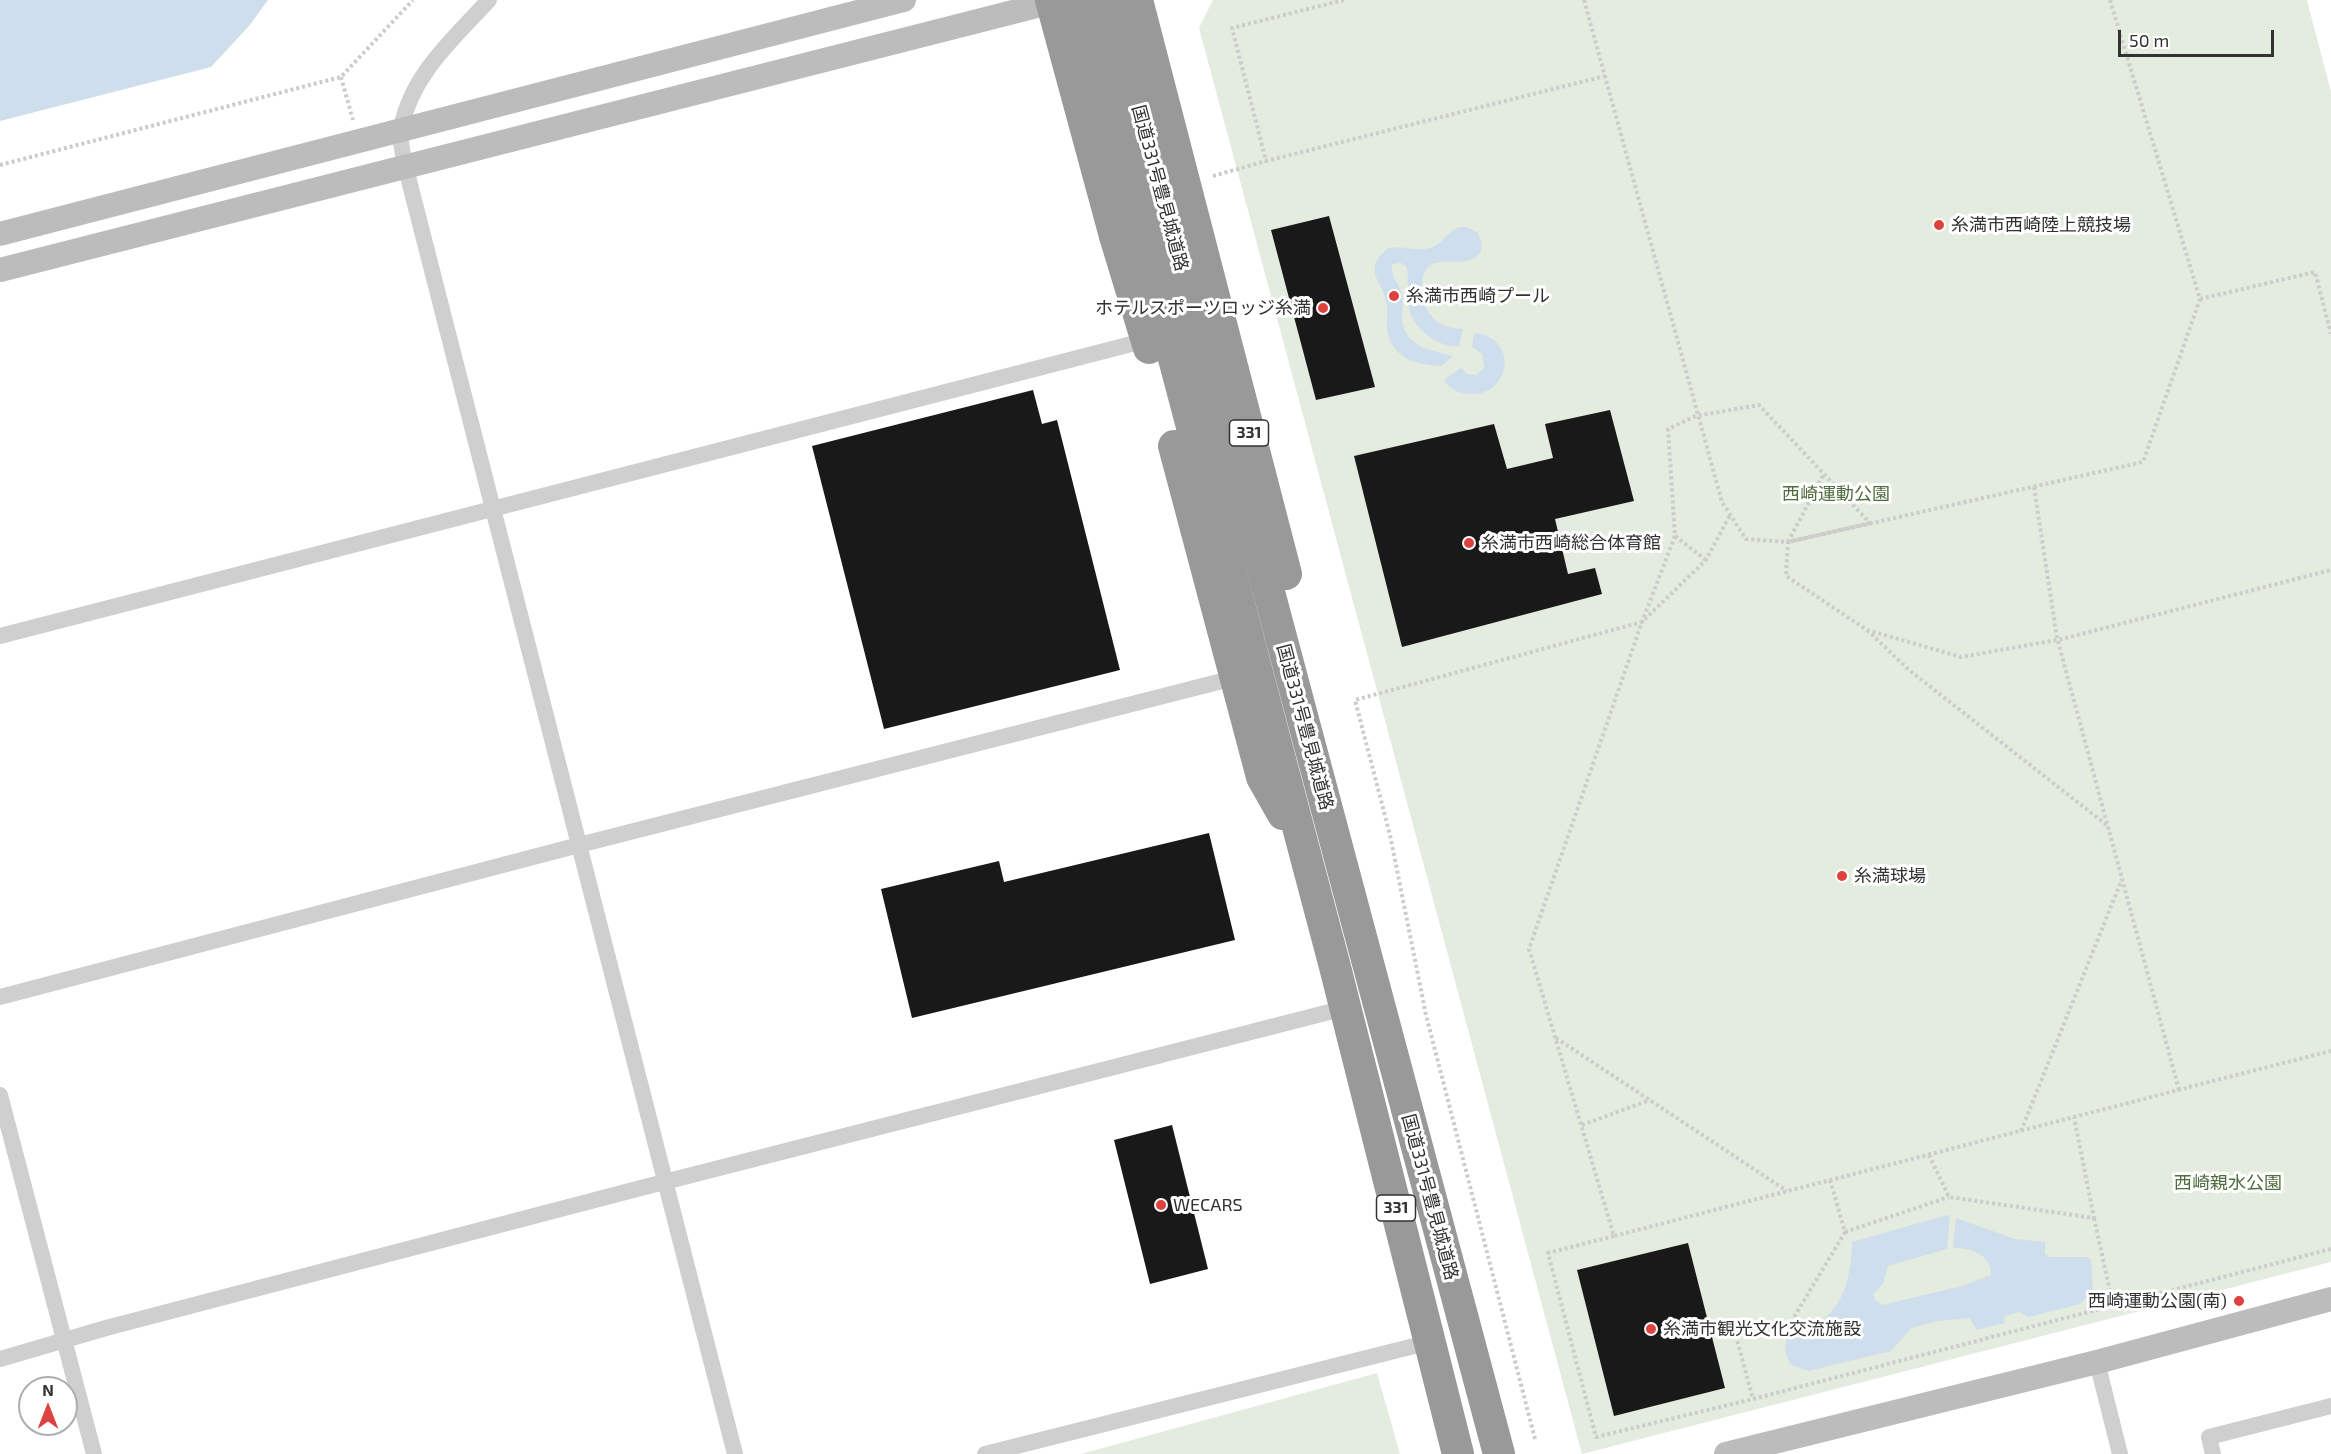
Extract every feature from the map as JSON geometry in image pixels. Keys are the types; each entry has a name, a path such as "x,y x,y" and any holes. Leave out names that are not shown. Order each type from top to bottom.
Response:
{"highway":[{"name":"国道331号豊見城道路","path":"1111,0 1499,1454"},
{"name":"331","path":"1137,0 1346,808 1343,867"},
{"name":"国道331号豊見城道路","path":"1061,1 1140,235 1345,1008 1458,1454"},
{"name":"331","path":"1061,1 1115,236 1147,340 1234,678 1262,777 1304,851"}],"street":[{"path":"489,0 428,66 418,80 400,130 405,165 735,1454"},
{"path":"0,234 904,0"},
{"path":"0,270 405,165 1061,1"},
{"path":"0,636 1147,340"},
{"path":"0,997 579,845 1234,678"},
{"path":"0,1359 129,1322 665,1182 1345,1008"},
{"path":"0,1095 94,1454"},
{"path":"1726,1454 2097,1362 2331,1299"},
{"path":"985,1454 1430,1342"},
{"path":"2097,1362 2120,1454"},
{"path":"2213,1454 2209,1437 2331,1406"}],"path":[{"path":"0,165 341,77 413,0"},
{"path":"1266,161 1232,28 1344,0"},
{"path":"1584,0 1696,416 1722,502 1746,539 1788,542 2143,462 2200,299 2110,0"},
{"path":"1213,176 1605,76"},
{"path":"341,77 354,125"},
{"path":"2200,299 2315,272 2331,334"},
{"path":"1614,1236 1529,949 1642,622 1675,536 1668,429 1696,416 1760,405 1870,523 1788,542"},
{"path":"1824,474 1788,542 1786,576 1867,630 1909,670 2108,827"},
{"path":"2034,487 2057,638 2179,1090 2190,1087"},
{"path":"1535,1439 1426,1015 1390,835 1354,700 1642,622 1706,560 1730,514"},
{"path":"1675,536 1706,560"},
{"path":"1867,630 1961,657 2057,638 2331,570"},
{"path":"2021,1131 2122,879"},
{"path":"1556,1038 1787,1191"},
{"path":"2331,1051 1548,1253 1596,1437 1753,1399 2331,1249"},
{"path":"1582,1125 1650,1100"},
{"path":"2074,1117 2113,1305"},
{"path":"1929,1155 1949,1197"},
{"path":"1830,1180 1845,1232"},
{"path":"1753,1399 1736,1336 1790,1324 1845,1232 1949,1197 2094,1218"}],"green space":[{"name":"西崎運動公園","path":"1213,0 2307,0 2331,92 2331,1262 1582,1454 1199,28"},
{"path":"1377,1373 1400,1454 1081,1454"}],"water":[{"path":"0,0 268,0 249,26 211,67 0,121"},
{"name":"糸満市西崎プール","path":"1461,227 1467,227 1478,233 1482,246 1481,251 1472,259 1463,262 1436,263 1429,267 1424,274 1422,287 1424,303 1433,318 1446,326 1463,329 1459,346 1442,344 1419,328 1408,304 1406,266 1399,262 1392,265 1392,273 1402,295 1402,318 1408,335 1420,346 1453,356 1441,366 1422,364 1399,353 1389,338 1387,305 1376,276 1376,263 1388,248 1430,248"},
{"path":"1474,333 1489,337 1499,345 1504,356 1504,368 1500,379 1491,388 1479,393 1463,393 1452,389 1444,380 1461,368 1467,374 1476,375 1484,368 1482,354 1472,347"},
{"path":"1950,1216 1947,1249 1888,1266 1883,1284 1873,1294 1875,1300 1882,1305 1962,1286 1991,1275 1988,1262 1984,1257 1967,1249 1953,1248 1956,1218 2015,1239 2045,1242 2045,1254 2050,1257 2091,1259 2093,1290 2080,1304 2029,1317 2019,1312 2005,1316 2004,1323 1977,1330 1969,1318 1938,1321 1911,1328 1891,1351 1808,1371 1790,1364 1785,1350 1787,1339 1826,1317 1840,1299 1848,1277 1852,1242"}],"building":[{"name":"ホテルスポーツロッジ糸満","path":"1329,216 1375,387 1316,400 1271,230"},
{"path":"1033,390 1042,424 1057,420 1120,670 884,729 812,446"},
{"name":"糸満市西崎総合体育館","path":"1610,410 1634,501 1555,519 1568,574 1595,568 1602,594 1402,647 1354,456 1494,424 1507,469 1553,458 1545,424"},
{"path":"1209,833 1235,940 912,1018 881,889 999,861 1004,882"},
{"name":"WECARS","path":"1172,1125 1208,1269 1150,1284 1114,1140"},
{"name":"糸満市観光文化交流施設","path":"1688,1243 1725,1388 1614,1416 1577,1270"}],"place":[{"name":"糸満市西崎陸上競技場","path":"1939,225"},
{"name":"糸満市西崎プール","path":"1394,296"},
{"name":"ホテルスポーツロッジ糸満","path":"1323,308"},
{"name":"糸満市西崎総合体育館","path":"1469,543"},
{"name":"糸満球場","path":"1842,876"},
{"name":"WECARS","path":"1161,1205"},
{"name":"西崎運動公園(南)","path":"2239,1301"},
{"name":"糸満市観光文化交流施設","path":"1651,1329"}],"park label":[{"name":"西崎親水公園","path":"2228,1183"}]}
